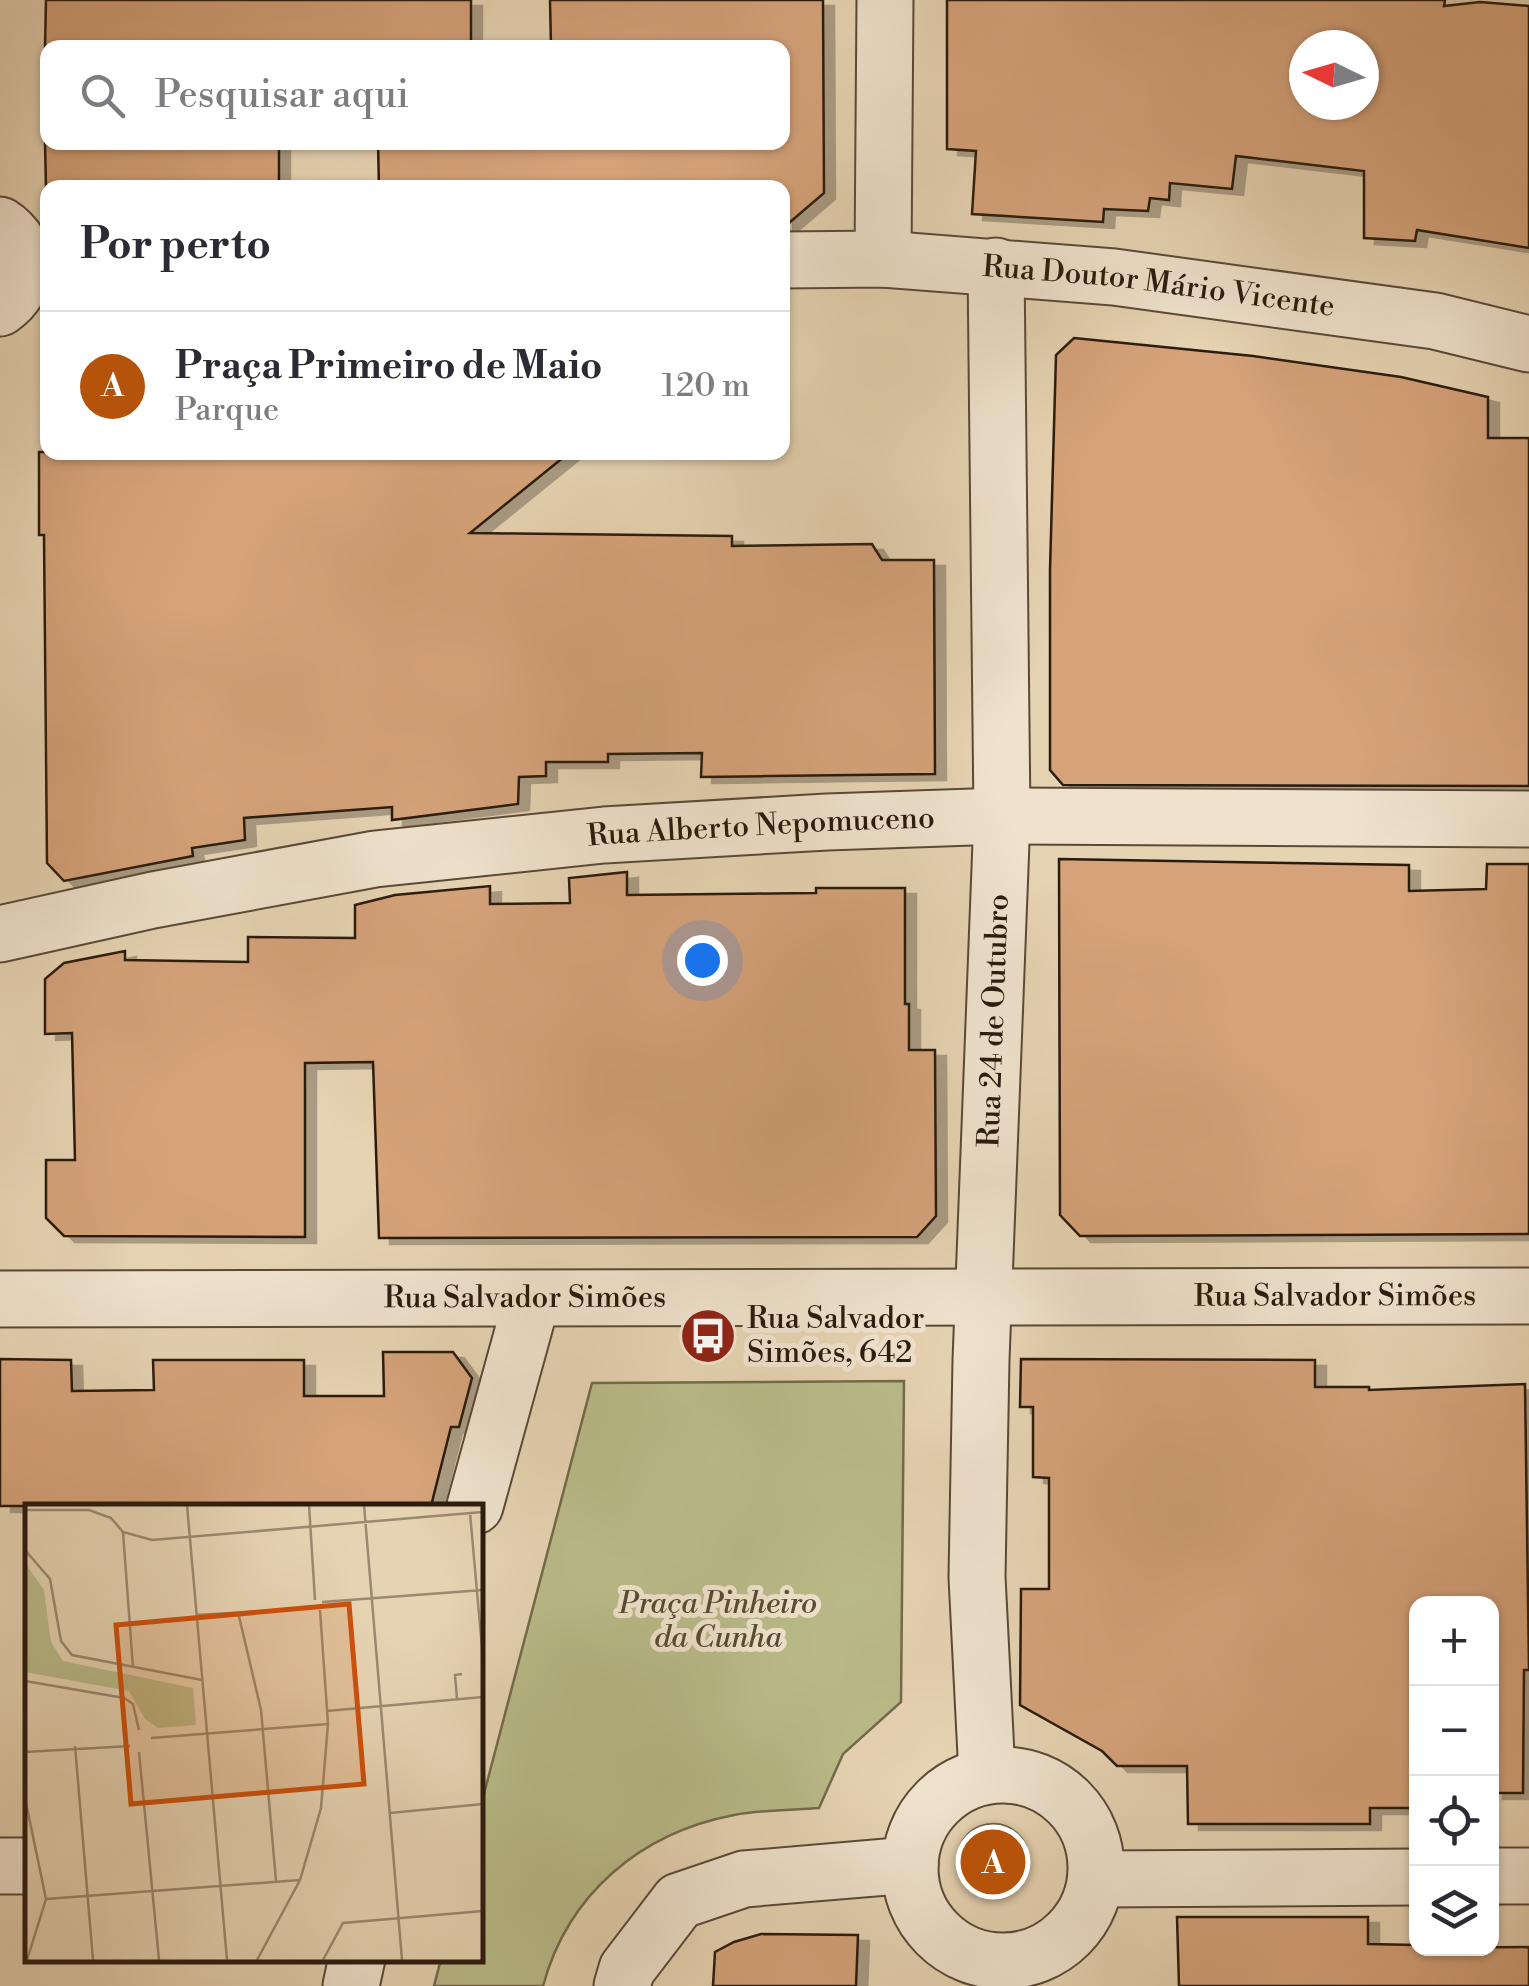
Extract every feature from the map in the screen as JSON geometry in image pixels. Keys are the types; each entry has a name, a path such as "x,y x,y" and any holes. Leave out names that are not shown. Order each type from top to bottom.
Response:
{"street":[{"path":"884,259 886,0"},
{"name":"Rua Doutor Mário Vicente","path":"790,260 884,259 1114,277 1435,321 1529,344"},
{"name":"Rua 24 de Outubro","path":"986,1775 977,1576 1002,816 996,266"},
{"name":"Rua Alberto Nepomuceno","path":"0,934 153,900 394,857 604,835 1002,816 1529,818"},
{"name":"Rua Salvador Simões","path":"0,1299 1529,1296"},
{"path":"476,1504 532,1299"},
{"path":"986,1775 1030,1777 1067,1800 1091,1836 1096,1879 1086,1912 1031,1971 998,1961 966,1969 933,1930 915,1900 910,1865 916,1834 932,1806 957,1786 986,1775"},
{"path":"622,1986 627,1969 679,1901 744,1879 910,1865"},
{"path":"1499,1876 1529,1876"},
{"path":"1096,1879 1409,1877"},
{"path":"351,1986 356,1961"}],"green space":[{"name":"Praça Pinheiro da Cunha","path":"904,1381 901,1702 843,1754 819,1808 734,1815 700,1824 668,1836 613,1873 570,1923 543,1986 434,1986 440,1961 482,1961 482,1801 592,1383"},
{"path":"993,1824 1007,1826 1018,1834 1026,1845 1026,1873 1018,1884 1007,1892 993,1894 979,1892 968,1884 960,1873 958,1859 960,1845 968,1834 979,1826"}],"building":[{"path":"46,0 471,0 471,40 45,40"},
{"path":"550,0 823,0 824,193 790,222 790,180 379,180 378,150 790,150 790,40 551,40"},
{"path":"947,0 1445,0 1444,6 1480,2 1529,6 1529,248 1417,230 1415,241 1364,238 1364,171 1236,156 1232,189 1170,183 1169,200 1150,198 1148,211 1104,209 1103,222 972,214 976,151 947,149"},
{"path":"45,150 279,150 279,180 46,180"},
{"path":"1074,338 1253,356 1401,377 1488,397 1488,438 1529,438 1529,786 1063,785 1050,770 1050,570 1056,355"},
{"path":"39,452 40,460 560,460 470,533 732,536 732,546 872,544 882,560 934,560 935,774 701,777 702,753 608,754 608,762 546,762 546,776 519,777 518,804 392,820 392,807 244,818 245,840 192,848 193,856 64,881 47,863 44,535 39,535"},
{"path":"1059,859 1409,865 1409,891 1486,889 1487,864 1529,864 1529,1234 1080,1236 1060,1215"},
{"path":"627,872 627,895 905,888 909,1050 935,1050 936,1216 917,1237 379,1238 373,1062 305,1063 305,1237 64,1236 46,1218 46,1160 75,1160 72,1033 45,1034 45,979 64,963 125,951 125,960 248,962 248,937 355,938 355,905 395,895 490,886 490,904 570,903 569,878"},
{"path":"383,1352 453,1352 472,1378 459,1427 451,1427 432,1504 0,1506 0,1359 71,1360 72,1391 154,1390 153,1360 304,1360 304,1396 384,1396"},
{"path":"1021,1359 1315,1360 1315,1387 1369,1390 1525,1384 1529,1670 1524,1670 1523,1793 1499,1793 1499,1596 1409,1596 1409,1808 1370,1808 1370,1824 1188,1824 1187,1766 1117,1766 1102,1751 1020,1705 1021,1589 1049,1589 1049,1478 1033,1477 1033,1407 1020,1407"},
{"path":"1177,1917 1368,1917 1368,1944 1409,1945 1409,1956 1499,1956 1499,1947 1529,1947 1529,1986 1179,1986"},
{"path":"761,1934 858,1935 856,1986 713,1986 715,1952"}],"place":[{"name":"Rua Salvador Simões, 642","path":"708,1336"},
{"name":"Praça Primeiro de Maio","path":"993,1862"}]}
